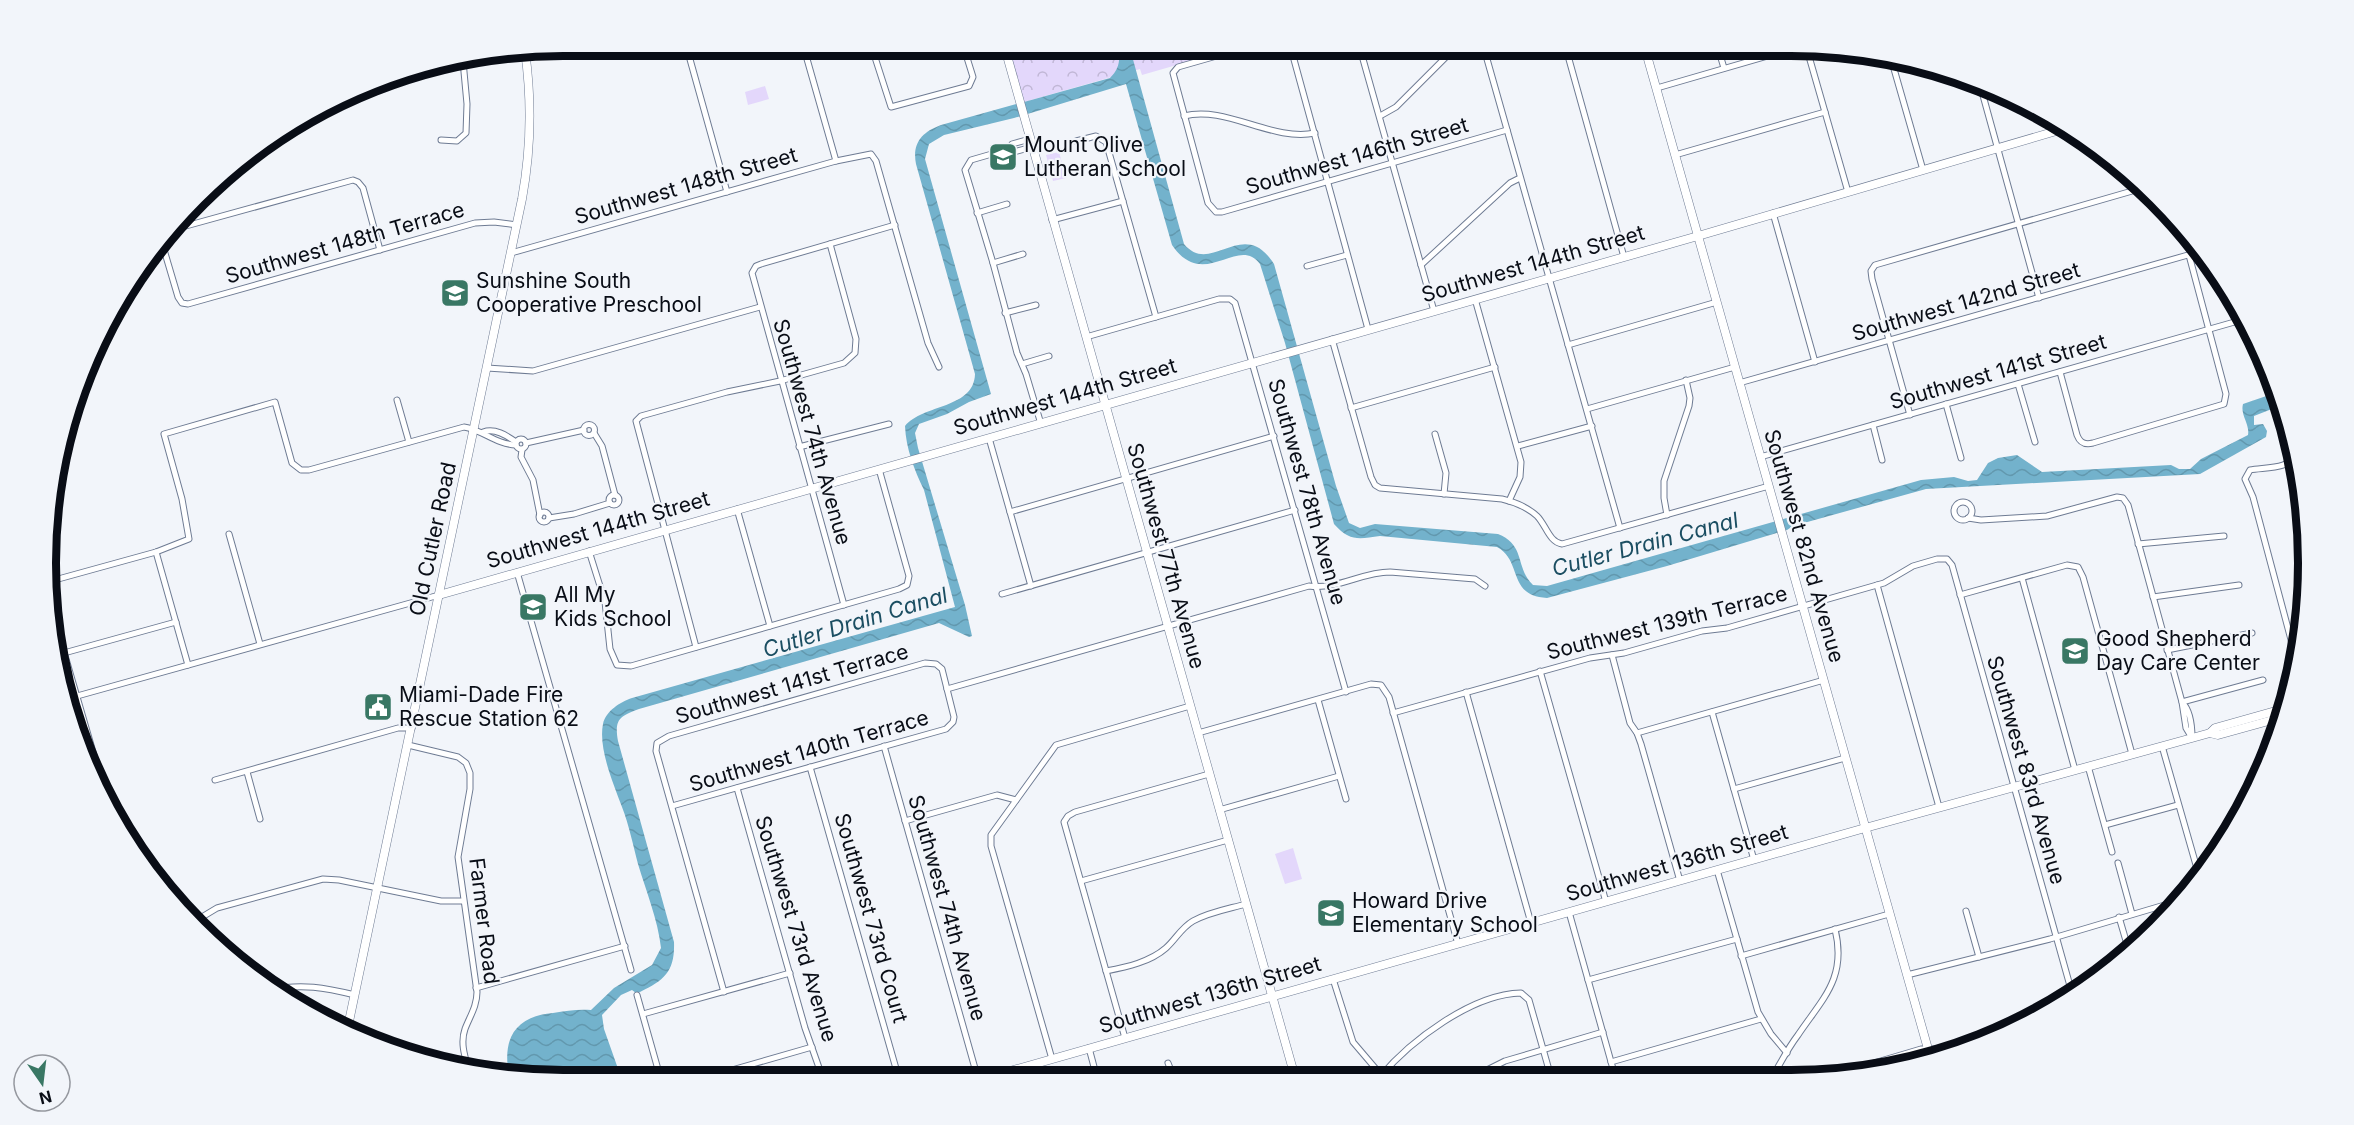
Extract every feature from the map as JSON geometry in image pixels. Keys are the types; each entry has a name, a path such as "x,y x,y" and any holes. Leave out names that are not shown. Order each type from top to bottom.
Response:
{"street":[{"path":"689,56 727,192"},
{"path":"806,56 836,161"},
{"path":"875,56 891,106 967,87 972,82 972,75 966,56"},
{"name":"Southwest 77th Avenue","path":"1007,56 1293,1070"},
{"path":"1216,56 1174,70 1173,76 1184,116 1202,114 1294,135 1315,133"},
{"path":"1293,56 1368,329"},
{"path":"1362,56 1434,311"},
{"path":"1380,116 1396,107 1447,56"},
{"path":"1486,56 1620,528"},
{"path":"1568,56 1624,256"},
{"name":"Southwest 82nd Avenue","path":"1647,56 1928,1050"},
{"path":"1720,56 1724,68"},
{"path":"1657,88 1761,56"},
{"path":"1807,56 1848,192"},
{"name":"Old Cutler Road","path":"349,1022 439,595 479,431 487,368 527,173 530,132 526,57"},
{"path":"441,140 458,140 466,133 467,112 463,65"},
{"path":"1893,66 1923,170"},
{"path":"1982,93 2039,298"},
{"path":"1675,155 1825,112"},
{"name":"Southwest 146th Street","path":"1184,116 1208,203 1215,211 1222,212 1507,130"},
{"name":"Southwest 144th Street","path":"74,697 439,595 811,487 1041,424 2057,131"},
{"path":"1076,141 1100,136 1107,145 1156,317 1086,337"},
{"path":"1031,143 1014,152 1009,149 971,160 966,165 965,171 993,263 1005,314 1041,424"},
{"name":"Southwest 148th Street","path":"511,253 836,161 871,154 876,161 895,225"},
{"path":"1421,265 1510,183 1520,178"},
{"path":"182,227 353,180 361,184 380,250"},
{"path":"1910,415 1872,279 1872,268 1880,263 2135,190"},
{"path":"1052,220 1123,201"},
{"path":"977,213 1007,204"},
{"path":"1773,213 1815,362"},
{"name":"Southwest 148th Terrace","path":"164,249 178,297 184,303 193,303 478,222 490,221 517,225"},
{"path":"696,647 636,429 636,421 641,416 727,392 780,381 844,363 856,351 856,337 830,244 895,225 928,343 939,367"},
{"name":"Southwest 74th Avenue","path":"830,244 760,264 755,267 752,277 844,605"},
{"path":"993,263 1023,254"},
{"name":"Southwest 142nd Street","path":"1739,383 2194,254"},
{"path":"1307,266 1347,255"},
{"path":"2060,372 2077,435 2083,443 2104,440 2226,403 2226,394 2189,255"},
{"name":"Southwest 78th Avenue","path":"1156,317 1219,299 1228,298 1234,302 1346,692"},
{"path":"1475,299 1521,462 1520,477 1509,501"},
{"path":"1568,345 1717,302"},
{"path":"1005,314 1036,305"},
{"path":"487,368 533,371 759,308"},
{"name":"Southwest 141st Street","path":"1760,457 2237,322"},
{"path":"1332,339 1371,477 1377,487 1509,501 1533,513 1557,543 1568,543 1769,486"},
{"path":"1022,364 1049,356"},
{"path":"1351,408 1495,367"},
{"path":"1587,409 1735,367"},
{"path":"1667,515 1663,485 1689,406 1690,398 1686,380"},
{"path":"2018,384 2035,442"},
{"path":"397,400 409,442"},
{"path":"57,580 156,552 189,539 182,499 164,434 275,402 292,463 299,470 309,470 464,427 506,434 516,443 518,449 522,450"},
{"path":"1946,404 1961,458"},
{"path":"799,447 889,424"},
{"path":"1873,425 1882,460"},
{"path":"1518,446 1592,426"},
{"path":"584,430 588,436 594,433 601,443 615,495 609,497 610,503 574,514 549,518 543,522 539,519 533,480 521,457 526,443 584,430"},
{"path":"1435,434 1445,469 1444,494"},
{"path":"1010,512 1274,436"},
{"path":"989,438 1030,586"},
{"path":"516,443 522,439 526,443"},
{"path":"2289,462 2270,468 2250,470 2245,479 2253,497 2292,643"},
{"path":"590,551 605,602 610,649 615,662 620,666 631,666 902,588 909,582 909,576 879,469"},
{"path":"1968,518 1981,520 2047,516 2121,497 2127,501 2182,702 2187,707 2192,738"},
{"path":"737,509 770,626"},
{"path":"1002,594 1295,510"},
{"path":"229,534 260,644"},
{"path":"2138,544 2224,536"},
{"path":"156,552 188,665"},
{"name":"Southwest 139th Terrace","path":"1393,713 1590,658 1612,655 1702,631 1727,628 1889,581 1912,566 1937,559 1947,559"},
{"name":"Southwest 83rd Avenue","path":"1947,559 1952,565 2070,986"},
{"path":"1960,595 2067,565 2078,567 2083,577 2132,754"},
{"path":"517,572 631,970"},
{"path":"947,689 1309,586 1324,588 1384,572 1475,579 1485,586"},
{"path":"2022,578 2075,770"},
{"path":"1876,585 1939,807"},
{"path":"2153,597 2239,585"},
{"path":"97,764 64,653 176,622"},
{"path":"2167,650 2252,633"},
{"path":"1612,655 1630,723 1637,733 1680,881"},
{"name":"Southwest 141st Terrace","path":"672,806 656,752 659,741 669,736 925,663 936,664 943,672 947,689"},
{"path":"1540,671 1606,902"},
{"path":"1637,733 1824,680"},
{"path":"2182,702 2263,680"},
{"path":"1198,733 1371,684 1379,684 1387,693 1458,944"},
{"name":"Southwest 140th Terrace","path":"672,806 940,731 953,722 954,717 947,689"},
{"path":"1466,692 1531,923"},
{"path":"1318,700 1346,799"},
{"path":"1052,1059 990,839 993,831 1050,750 1058,743 1190,706"},
{"name":"Southwest 136th Street","path":"1010,1070 1939,807 2210,733 2215,729 2276,711"},
{"path":"1712,712 1754,860"},
{"name":"Southwest 136th Street","path":"2210,733 2218,735 2274,720"},
{"path":"215,780 398,728 412,728"},
{"name":"Farmer Road","path":"408,745 455,756 464,761 469,768 471,784 458,850 476,988 475,1006 464,1038 466,1060"},
{"name":"Southwest 74th Avenue","path":"884,746 978,1070"},
{"path":"2162,746 2197,867"},
{"path":"1734,789 1845,758"},
{"path":"2088,766 2112,852"},
{"name":"Southwest 73rd Court","path":"810,767 896,1070"},
{"path":"247,772 260,819"},
{"path":"1125,1038 1064,824 1065,819 1081,811 1209,774"},
{"path":"1219,810 1339,776"},
{"name":"Southwest 73rd Avenue","path":"737,788 820,1070"},
{"path":"905,821 997,795 1016,800"},
{"path":"2105,825 2178,805"},
{"path":"672,806 724,992"},
{"path":"1081,881 1228,840"},
{"path":"2118,863 2132,914"},
{"path":"1717,870 1761,1019 1787,1053"},
{"path":"201,918 221,906 317,879 339,880 441,901 463,901"},
{"path":"1106,972 1156,955 1169,945 1187,925 1201,917 1246,904"},
{"path":"1907,975 2056,937 2165,905"},
{"path":"1966,911 1979,957"},
{"path":"1569,912 1614,1070"},
{"path":"1741,956 1889,914"},
{"path":"2119,917 2127,943"},
{"path":"1777,1070 1834,981 1839,959 1835,929"},
{"path":"1588,980 1737,939"},
{"path":"476,988 625,946"},
{"path":"643,1014 790,974"},
{"path":"1334,979 1353,1042 1376,1070"},
{"path":"286,987 308,986 355,995"},
{"path":"1387,1070 1415,1043 1460,1012 1507,995 1524,994 1529,1000 1549,1070"},
{"path":"637,995 658,1070"},
{"path":"1611,1062 1761,1019"},
{"path":"1486,1070 1497,1064 1603,1032"},
{"path":"732,1070 812,1047"},
{"path":"1089,1048 1095,1070"},
{"path":"1877,1062 1921,1049 1926,1051"},
{"path":"1168,1063 1171,1070"}],"green space":[{"path":"1010,56 1208,56 1142,75 1140,69 1024,102"},
{"path":"765,86 769,99 748,105 745,92"},
{"path":"1059,152 1066,178 1053,181 1046,155"},
{"path":"1293,848 1302,879 1285,884 1275,854"}],"water":[{"path":"1119,56 1132,56 1184,244 1194,252 1205,254 1239,245 1251,245 1262,250 1274,264 1336,486 1349,523 1360,528 1375,524 1498,534 1513,544 1527,578 1533,585 1547,586 1921,480 1954,477 1968,481 1977,480 1988,463 1998,458 2017,455 2042,472 2171,465 2179,469 2190,469 2201,459 2248,435 2243,404 2270,395 2274,408 2254,416 2254,425 2263,424 2267,431 2266,437 2200,474 1926,489 1793,526 1787,530 1667,566 1547,598 1534,596 1520,585 1510,561 1497,547 1380,536 1355,538 1345,534 1334,524 1285,343 1260,264 1251,256 1241,255 1208,264 1196,264 1184,258 1172,245 1126,84 1014,118 944,135 929,144 925,159 991,394 919,424 915,433 972,636 969,637 939,623 639,709 623,716 617,728 618,741 674,942 673,960 662,979 640,992 636,993 632,990 621,995 602,1015 604,1029 618,1070 562,1070 508,1066 510,1040 521,1024 540,1015 572,1010 591,1010 614,988 652,965 661,948 655,916 605,755 603,724 610,711 632,698 955,607 924,490 909,451 905,426 913,419 966,394 975,374 916,164 917,144 929,131 941,125 1110,78 1119,63"}],"place":[{"name":"Mount Olive Lutheran School","path":"1003,157"},
{"name":"Sunshine South Cooperative Preschool","path":"455,293"},
{"name":"All My Kids School","path":"533,607"},
{"name":"Good Shepherd Day Care Center","path":"2075,651"},
{"name":"Miami-Dade Fire Rescue Station 62","path":"378,707"},
{"name":"Howard Drive Elementary School","path":"1331,913"}],"water label":[{"name":"Cutler Drain Canal","path":"1645,544"},
{"name":"Cutler Drain Canal","path":"855,622"}]}
